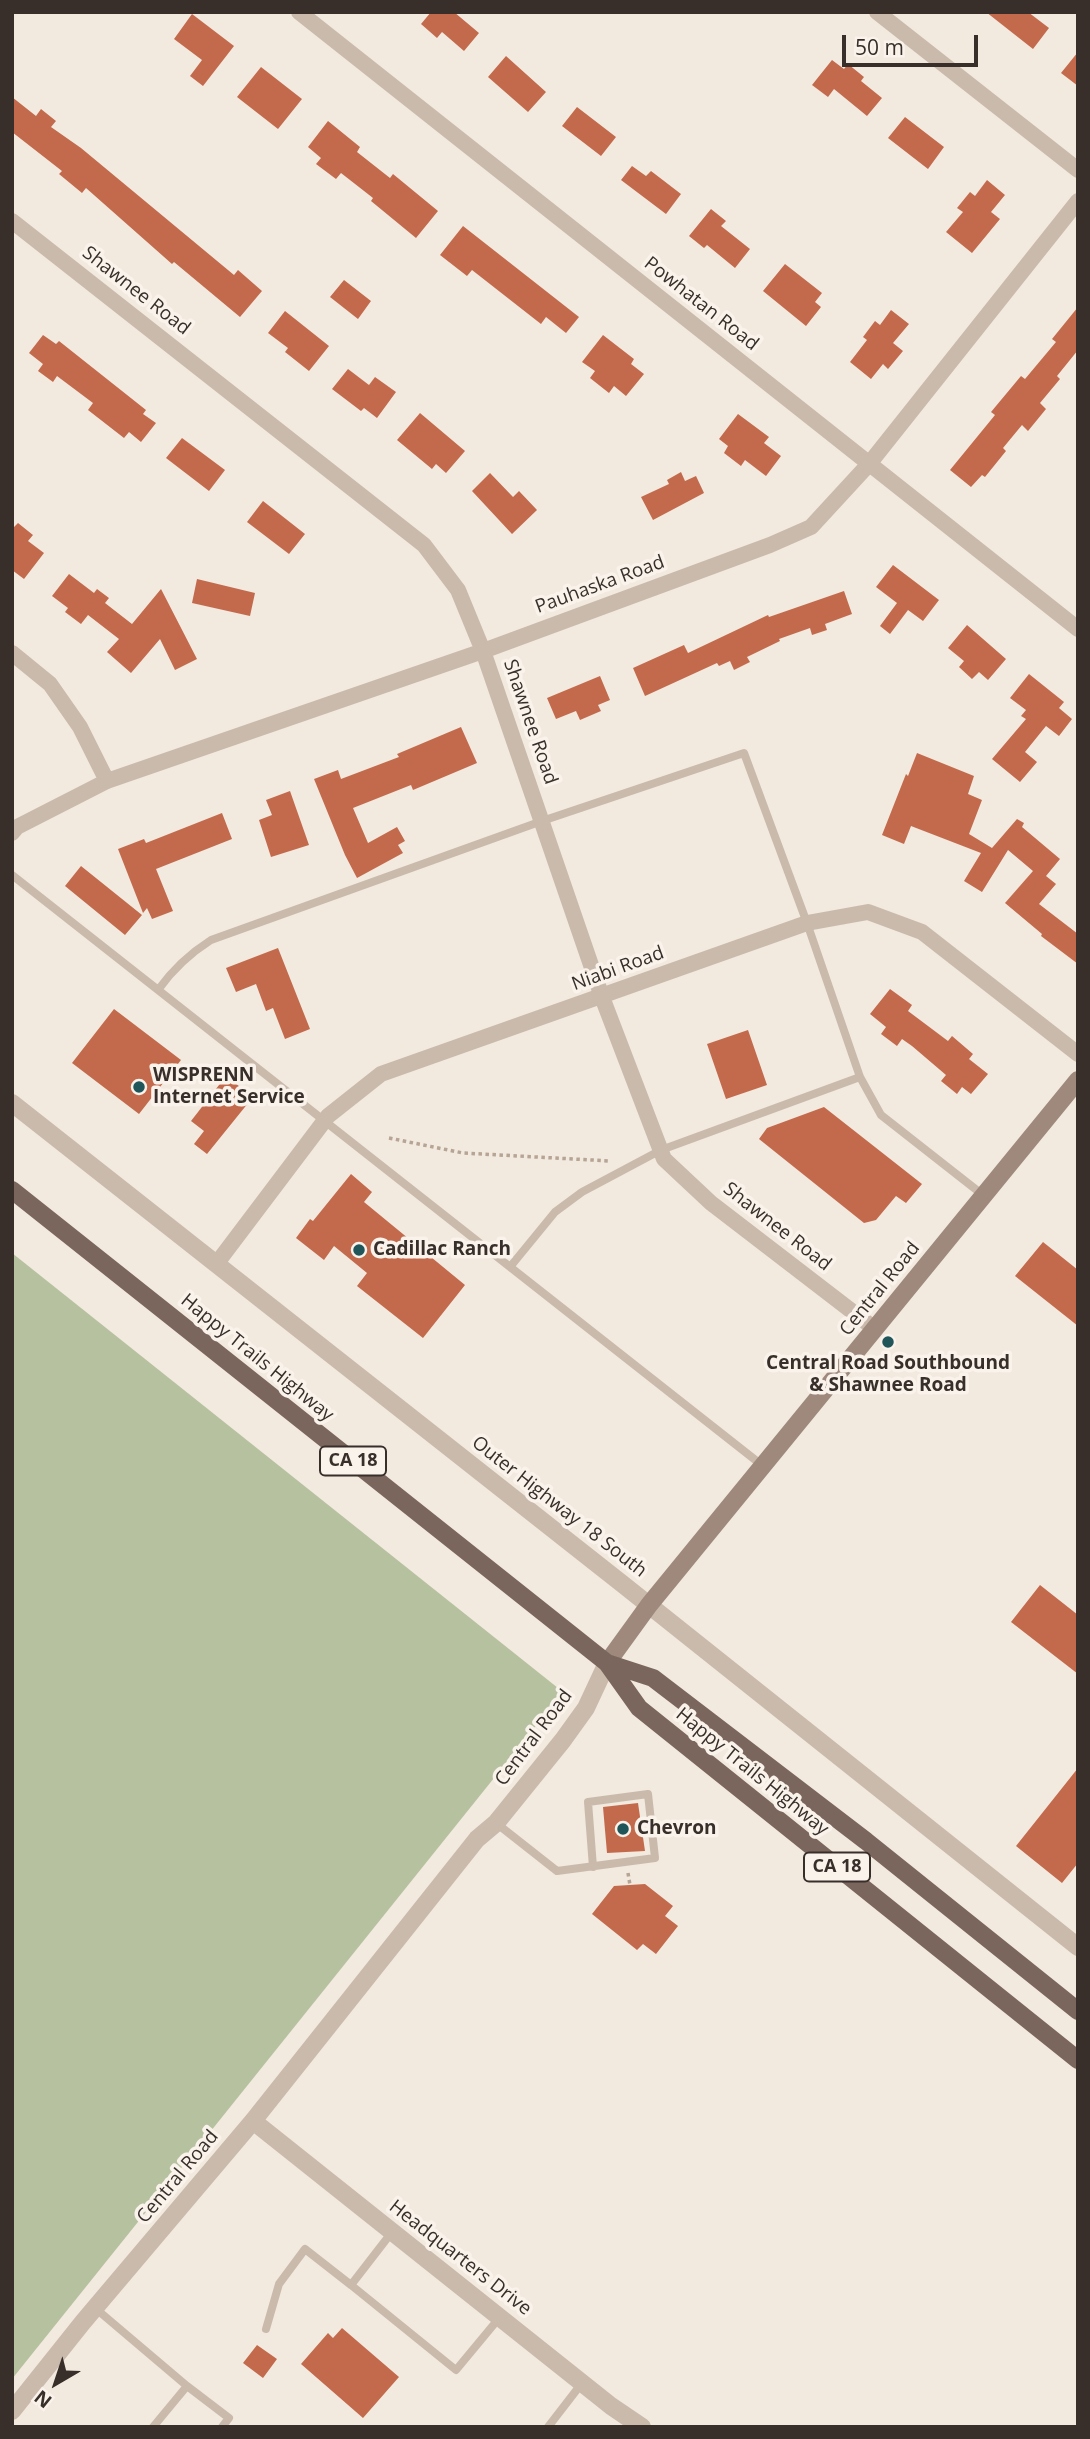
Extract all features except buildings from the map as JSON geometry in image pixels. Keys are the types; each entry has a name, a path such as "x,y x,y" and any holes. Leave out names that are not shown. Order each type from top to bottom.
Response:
{"main road":[{"name":"Central Road","path":"607,1662 649,1605 1078,1080"},
{"name":"Happy Trails Highway","path":"12,1190 607,1662 639,1708 1078,2060"},
{"name":"Happy Trails Highway","path":"607,1662 653,1678 866,1841 1078,2011"}],"street":[{"name":"Powhatan Road","path":"299,12 1078,629"},
{"path":"877,12 1078,170"},
{"name":"Pauhaska Road","path":"12,833 17,827 107,781 483,651 770,545 811,527 869,464 1078,201"},
{"name":"Shawnee Road","path":"12,221 424,545 458,590 483,651 602,997 664,1160 711,1203 875,1329"},
{"path":"12,653 50,684 80,727 107,781"},
{"name":"Niabi Road","path":"217,1263 325,1121 381,1074 807,923 868,912 922,932 1078,1054"},
{"name":"Outer Highway 18 South","path":"12,1103 1078,1947"},
{"name":"Central Road","path":"12,2411 253,2120 477,1839 496,1822 563,1740 586,1708 607,1662"},
{"name":"Headquarters Drive","path":"253,2120 582,2383 642,2427"}],"lane":[{"path":"158,990 190,954 211,940 542,821 744,753 860,1077 881,1115 983,1195"},
{"path":"12,875 763,1466"},
{"path":"510,1267 555,1212 582,1192 660,1150 860,1077"},
{"path":"496,1822 557,1871 593,1867 655,1858 648,1794 588,1802 593,1867"},
{"path":"351,2285 392,2232"},
{"path":"266,2329 279,2284 305,2249 456,2370 500,2317"},
{"path":"95,2308 229,2418 222,2427"},
{"path":"548,2427 582,2383"},
{"path":"153,2427 187,2386"}],"path":[{"path":"389,1138 463,1153 636,1163"}],"green space":[{"path":"12,1253 563,1692 12,2379"}],"place":[{"name":"WISPRENN Internet Service","path":"139,1087"},
{"name":"Cadillac Ranch","path":"359,1250"},
{"name":"Central Road Southbound & Shawnee Road","path":"888,1342"},
{"name":"Chevron","path":"623,1829"}]}
